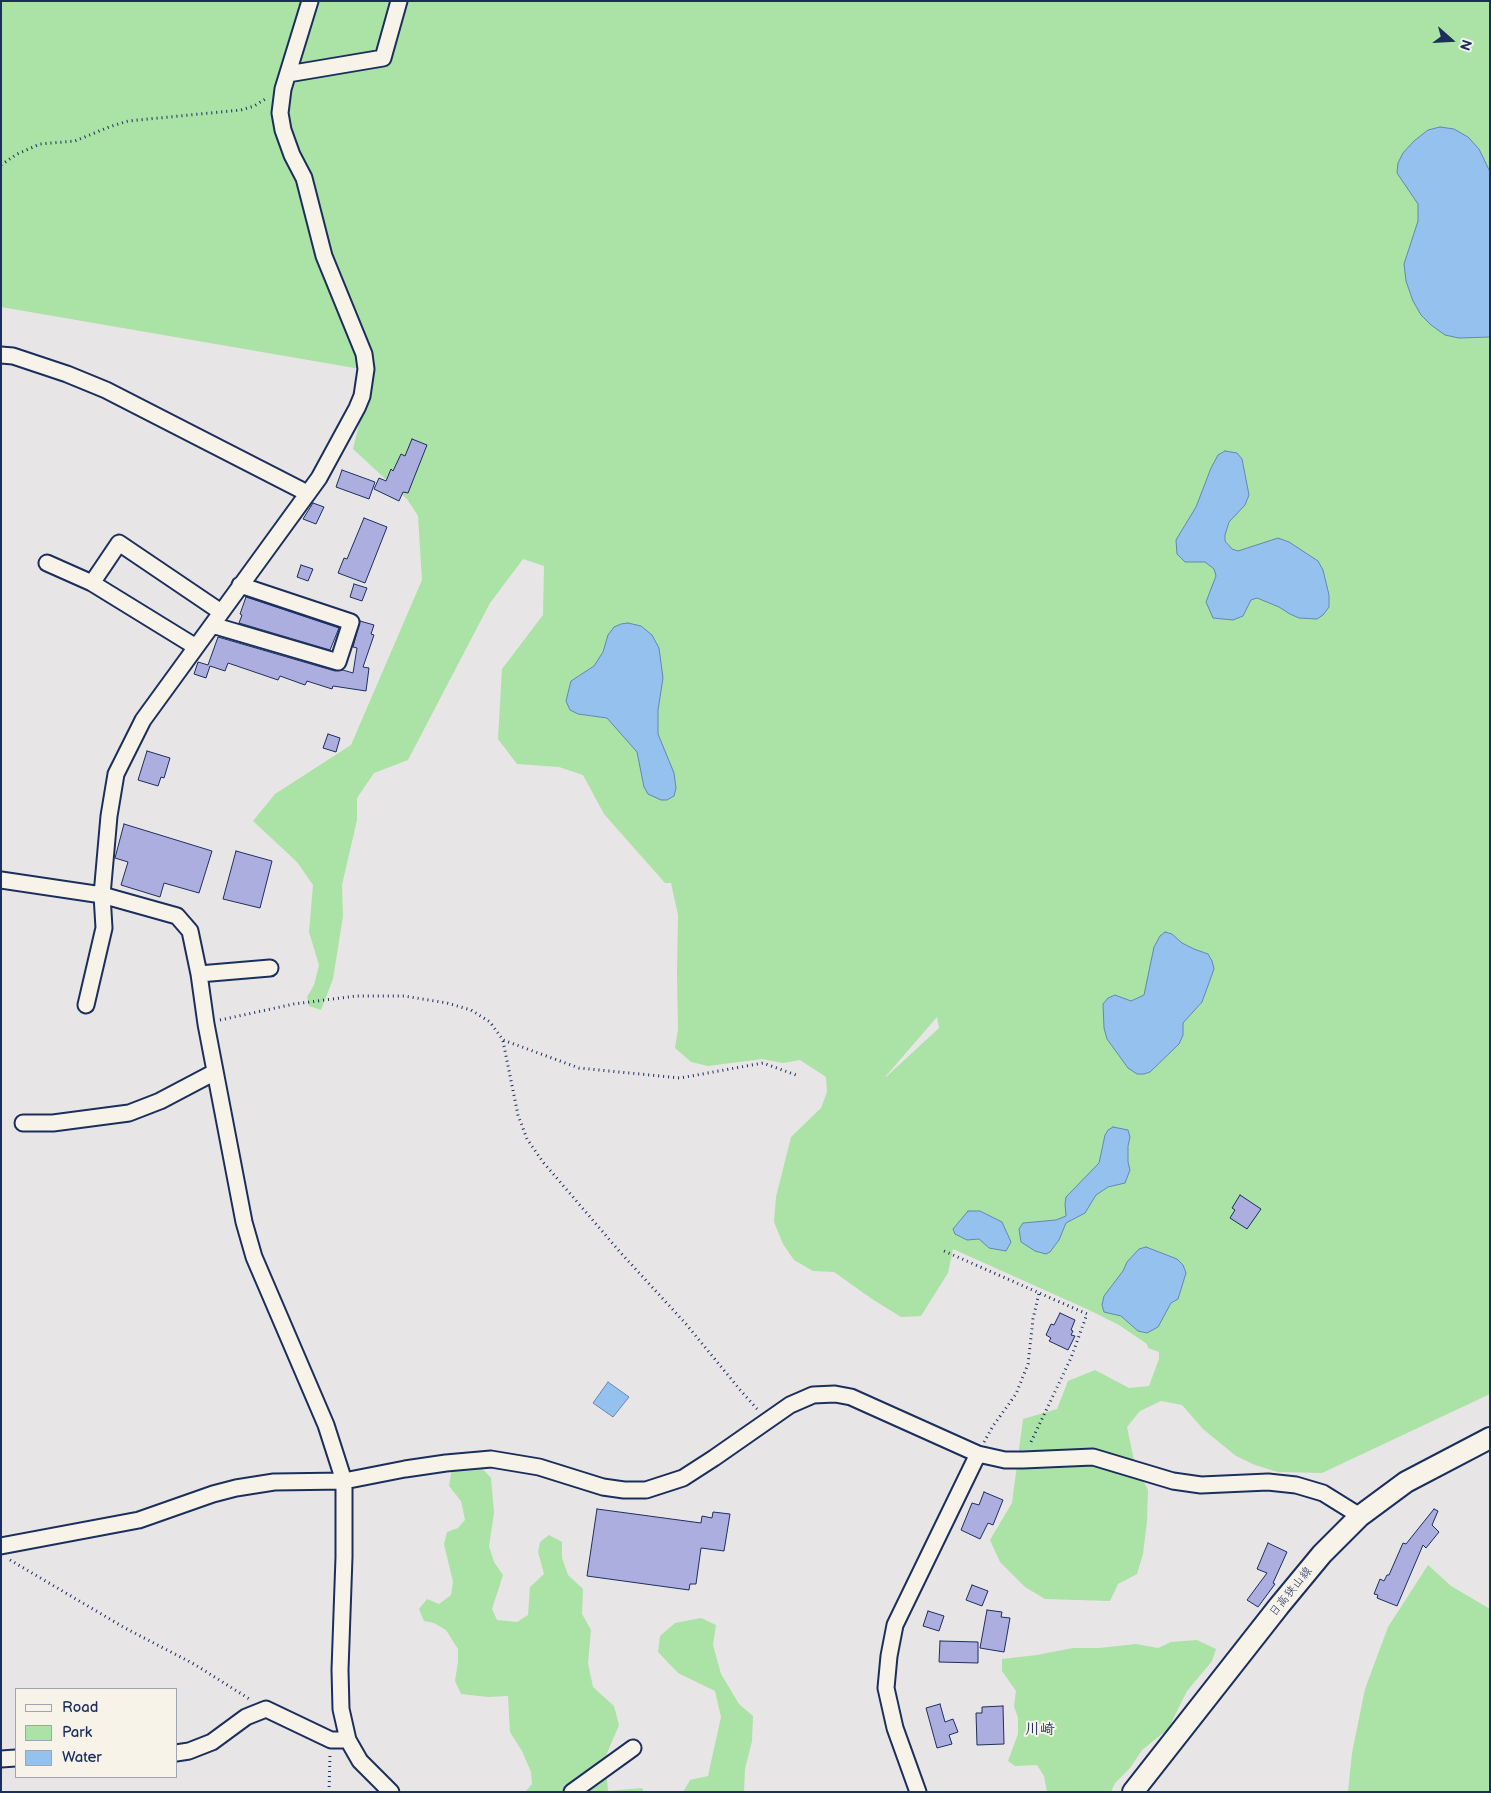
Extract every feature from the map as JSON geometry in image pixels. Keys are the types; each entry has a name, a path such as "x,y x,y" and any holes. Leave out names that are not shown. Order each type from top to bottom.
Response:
{"main road":[{"name":"日高狭山線","path":"1133,1792 1322,1554 1360,1516 1406,1482 1490,1438"}],"street":[{"path":"86,1005 104,928 102,895 109,816 116,774 143,720 319,478 362,396 366,368 360,340 324,256 304,178 292,155 283,130 280,113 283,89 310,1"},
{"path":"288,74 383,58 399,1"},
{"path":"1,355 13,356 67,374 106,390 307,493"},
{"path":"92,583 119,543 221,612"},
{"path":"47,563 92,583 196,647"},
{"path":"212,625 338,662 351,622 240,585"},
{"path":"1,880 102,895 177,916 190,931 244,1222 254,1257 326,1425 344,1482 341,1709 348,1740 360,1761 391,1792"},
{"path":"199,974 270,968"},
{"path":"23,1123 52,1123 129,1114 160,1101 215,1072"},
{"path":"1,1546 139,1520 213,1494 236,1488 274,1482 344,1482 413,1468 491,1459 539,1467 603,1487 624,1490 646,1490 683,1478 790,1406 813,1395 835,1394 852,1397 978,1454 1004,1460 1093,1457 1173,1481 1201,1485 1268,1482 1296,1485 1323,1494 1360,1516"},
{"path":"918,1792 895,1728 886,1688 889,1656 895,1625 978,1454"},
{"path":"178,1753 189,1751 212,1742 246,1717 266,1710 331,1740 348,1740"},
{"path":"572,1792 633,1748"},
{"path":"1,1759 15,1758"}],"path":[{"path":"1,165 17,154 40,144 75,141 128,121 241,110 254,106 283,89"},
{"path":"206,1024 294,1004 356,996 404,996 447,1003 472,1010 490,1022 503,1040 518,1115 527,1139 543,1162 768,1420"},
{"path":"503,1040 558,1062 597,1071 680,1078 763,1063 796,1075"},
{"path":"944,1251 1087,1314 1071,1358 1023,1460"},
{"path":"978,1454 992,1426 1016,1394 1028,1364 1033,1319 1039,1293"},
{"path":"9,1560 125,1628 194,1664 266,1710"},
{"path":"329,1792 331,1740"}],"green space":[{"path":"1,1 1490,1 1490,1394 1322,1473 1278,1472 1255,1465 1236,1456 1203,1429 1182,1405 1161,1401 1140,1411 1127,1427 1135,1465 1148,1490 1143,1554 1137,1574 1118,1584 1110,1601 1045,1599 1025,1587 1000,1562 990,1540 1012,1503 1023,1419 1057,1409 1068,1381 1095,1370 1129,1388 1149,1386 1159,1359 1159,1352 1148,1348 1147,1344 1119,1325 1089,1310 953,1249 948,1273 921,1316 901,1317 834,1272 813,1271 794,1260 783,1244 774,1222 776,1197 791,1137 821,1108 827,1092 826,1077 800,1060 783,1063 762,1059 708,1066 691,1062 675,1048 678,1029 678,915 671,883 665,883 604,814 583,775 559,767 517,764 498,739 502,669 543,615 544,566 523,559 490,603 408,760 374,773 357,798 357,820 342,885 343,916 333,979 321,1010 309,1006 307,997 314,985 319,965 309,932 313,885 297,862 253,821 275,794 351,745 422,580 418,516 407,499 353,449 372,371 1,307","holes":["937,1017 939,1028 886,1077"]},
{"path":"478,1464 491,1478 494,1513 489,1546 494,1562 503,1575 492,1609 497,1620 517,1622 528,1615 530,1587 544,1574 538,1552 540,1542 549,1535 562,1542 562,1558 568,1575 583,1589 582,1614 591,1630 588,1663 593,1687 614,1706 619,1725 605,1758 608,1791 642,1788 644,1792 525,1792 532,1784 531,1772 522,1751 510,1732 508,1696 488,1697 461,1694 455,1681 458,1649 446,1630 434,1623 424,1621 419,1609 427,1599 439,1604 451,1595 453,1582 444,1544 447,1532 458,1528 465,1520 461,1501 449,1486 452,1468"},
{"path":"1428,1565 1451,1586 1490,1609 1490,1792 1348,1792 1352,1753 1365,1689 1388,1627"},
{"path":"701,1618 716,1625 713,1645 721,1674 739,1704 753,1716 752,1741 745,1769 744,1792 683,1792 690,1780 708,1776 721,1717 715,1691 678,1673 658,1652 660,1636 675,1623"},
{"path":"1197,1640 1216,1649 1212,1661 1187,1691 1168,1729 1142,1750 1130,1768 1115,1783 1111,1792 1047,1792 1044,1776 1037,1765 1015,1766 1008,1761 1018,1734 1018,1718 1014,1706 1016,1691 1002,1671 1002,1659 1073,1648 1099,1648 1136,1644 1158,1648 1171,1642"}],"water":[{"path":"1440,127 1454,129 1468,137 1479,149 1490,172 1490,337 1459,338 1445,335 1421,315 1413,301 1406,281 1404,264 1418,221 1418,204 1397,173 1398,163 1403,153 1414,141 1428,130"},
{"path":"1225,451 1237,453 1242,459 1249,495 1245,505 1229,522 1225,541 1232,549 1238,551 1278,538 1289,542 1318,561 1323,570 1329,595 1329,607 1317,619 1299,618 1257,598 1251,600 1243,616 1233,620 1213,618 1206,602 1216,576 1214,569 1205,562 1185,562 1177,554 1176,540 1196,507 1218,455"},
{"path":"628,623 641,626 652,635 659,648 663,678 658,710 658,734 674,773 676,788 674,796 667,800 661,800 648,794 644,787 637,752 607,718 578,714 570,710 566,701 571,681 594,666 603,652 608,635 614,627"},
{"path":"1165,932 1172,934 1182,943 1208,954 1214,969 1202,1002 1183,1023 1183,1035 1179,1044 1150,1072 1137,1074 1128,1068 1107,1039 1104,1028 1103,1004 1108,998 1115,995 1131,1001 1144,995 1154,947 1160,936"},
{"path":"1113,1127 1128,1130 1130,1137 1128,1162 1130,1170 1125,1183 1108,1187 1096,1195 1085,1213 1066,1223 1059,1240 1050,1252 1046,1254 1035,1251 1021,1242 1019,1229 1023,1223 1056,1220 1066,1216 1066,1197 1099,1163 1105,1135"},
{"path":"968,1211 980,1211 1002,1222 1011,1242 1006,1251 989,1248 979,1239 967,1240 955,1234 953,1229"},
{"path":"1146,1247 1177,1259 1183,1265 1186,1273 1178,1299 1171,1303 1158,1327 1147,1333 1138,1331 1121,1316 1104,1312 1102,1305 1104,1296 1123,1271 1127,1262 1139,1249"},
{"path":"608,1382 629,1397 613,1417 593,1403"}],"building":[{"path":"412,439 427,445 408,493 403,492 399,501 374,489 379,478 386,481 401,454 405,456"},
{"path":"342,470 375,482 369,499 336,487"},
{"path":"313,503 324,507 316,524 303,519"},
{"path":"364,518 387,527 365,583 338,573 344,558 347,559"},
{"path":"301,565 313,569 308,581 297,577"},
{"path":"354,584 367,588 362,601 350,597"},
{"path":"246,597 339,628 330,650 239,623"},
{"path":"360,621 374,625 371,634 374,635 363,667 369,668 366,691 333,686 332,689 307,681 305,685 280,676 278,680 228,663 225,671 210,666 206,678 194,674 198,662 208,665 218,637 335,671 343,670 353,673 357,648 353,647"},
{"path":"328,734 340,738 336,752 323,748"},
{"path":"147,751 170,758 164,778 161,777 158,786 138,780"},
{"path":"124,824 212,851 199,893 164,883 160,897 121,885 128,862 115,858"},
{"path":"236,851 272,861 260,908 223,899"},
{"path":"1240,1195 1261,1209 1247,1229 1230,1218 1235,1210 1232,1208"},
{"path":"1060,1313 1075,1320 1071,1335 1075,1336 1068,1350 1049,1341 1051,1338 1046,1335 1051,1324 1054,1325"},
{"path":"984,1492 1003,1500 993,1525 988,1523 980,1539 961,1530 972,1503 979,1505"},
{"path":"597,1509 701,1523 702,1516 712,1518 713,1512 730,1514 724,1551 701,1548 696,1584 690,1584 689,1590 587,1576"},
{"path":"1434,1509 1438,1511 1432,1525 1439,1532 1426,1548 1423,1545 1397,1606 1377,1598 1378,1595 1374,1594 1380,1579 1384,1581 1387,1575 1389,1575 1403,1543 1406,1544"},
{"path":"1268,1543 1287,1552 1273,1583 1275,1584 1258,1607 1247,1600 1267,1573 1257,1569"},
{"path":"972,1585 988,1591 982,1606 966,1600"},
{"path":"987,1610 1002,1612 1001,1617 1010,1618 1004,1652 980,1648"},
{"path":"928,1611 944,1616 939,1631 923,1626"},
{"path":"940,1641 978,1642 978,1663 939,1662"},
{"path":"940,1704 945,1722 953,1719 958,1732 949,1735 952,1744 937,1748 926,1708"},
{"path":"1003,1706 1004,1744 977,1745 976,1713 982,1713 982,1707"}],"district":[{"name":"川崎","path":"1040,1730"}]}
